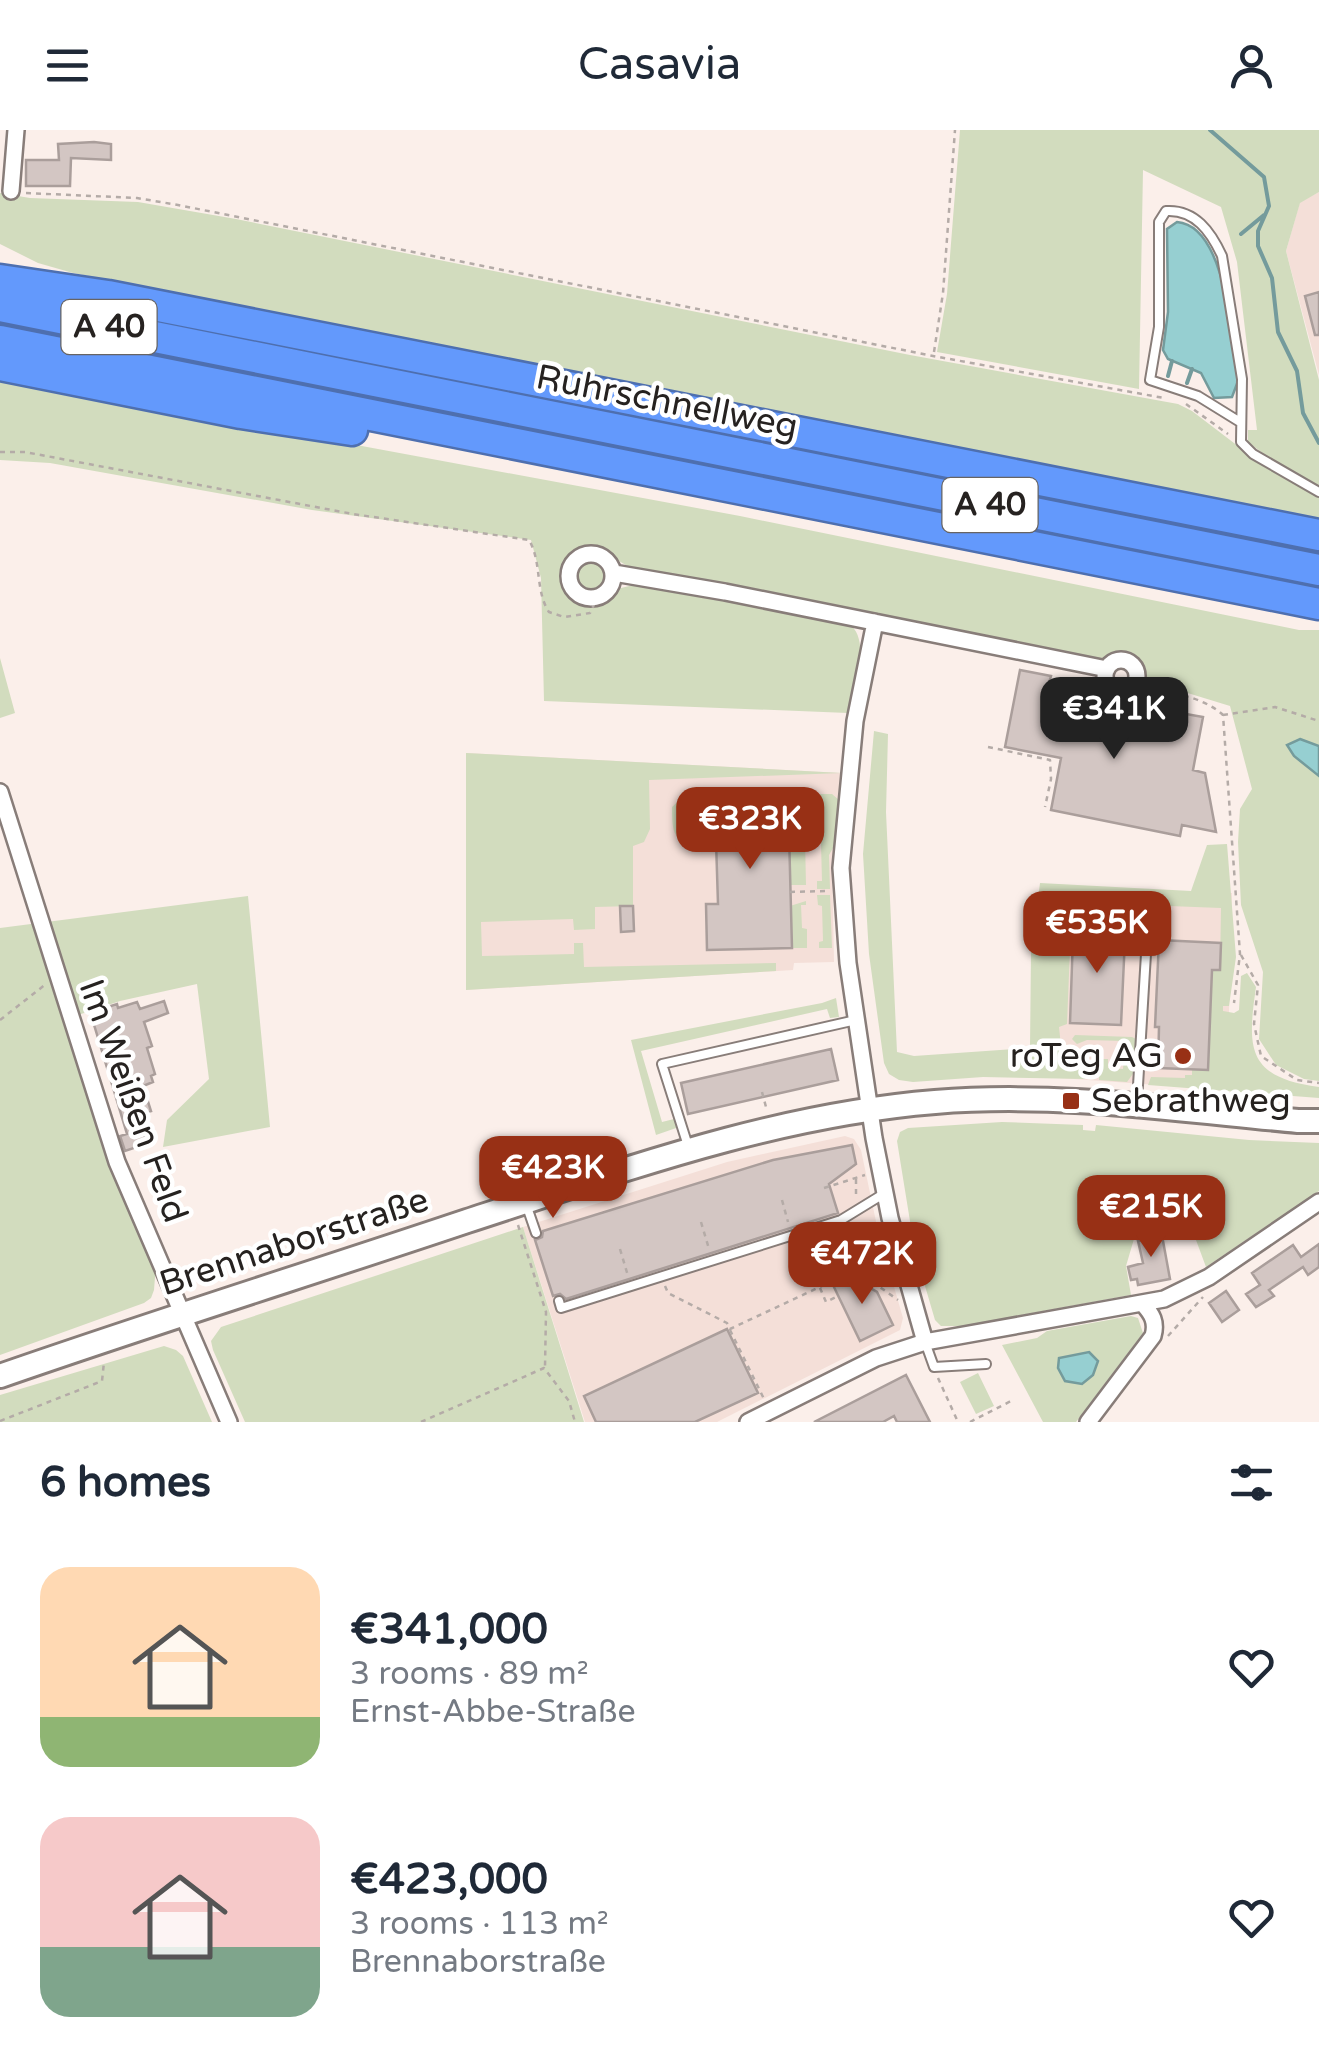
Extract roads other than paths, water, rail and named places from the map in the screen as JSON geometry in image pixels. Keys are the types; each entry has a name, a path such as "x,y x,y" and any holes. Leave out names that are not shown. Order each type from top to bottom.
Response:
{"highway":[{"path":"0,258 108,296"},
{"path":"0,280 108,296 1318,535"},
{"name":"Ruhrschnellweg","path":"0,306 1319,570"},
{"name":"Ruhrschnellweg","path":"0,340 1319,604"},
{"path":"0,365 301,424 371,432 474,436"}],"main road":[{"name":"Brennaborstraße","path":"0,1376 182,1316 522,1214 689,1148 774,1126 869,1109 1006,1099 1137,1106 1298,1122 1319,1120"}],"street":[{"path":"10,191 16,130"},
{"path":"592,553 609,562 614,574 608,591 597,598 584,597 574,590 568,578 571,566 580,556 592,553"},
{"path":"614,574 643,576 1106,670 1107,683 1113,689 1126,690 1136,681"},
{"path":"875,622 852,752 841,868 869,1109 885,1193 925,1342"},
{"name":"Im Weißen Feld","path":"0,792 117,1162 229,1422"},
{"path":"748,1422 772,1415 876,1358 925,1342 1164,1299 1210,1277 1319,1202"},
{"path":"1088,1422 1146,1347 1156,1327 1142,1304"}],"lane":[{"path":"1240,422 1198,396 1150,380 1159,327 1159,222 1166,210 1192,216 1216,242 1222,256 1242,378 1241,442 1254,454 1319,492"},
{"path":"1137,1106 1148,921"},
{"path":"689,1148 662,1064 856,1020"},
{"path":"560,1305 841,1220 885,1193"},
{"path":"522,1214 536,1233"},
{"path":"925,1342 934,1368 986,1364"}],"water":[{"path":"1177,222 1194,228 1217,264 1238,381 1232,397 1214,398 1201,373 1168,359 1163,350 1168,312 1167,229"},
{"path":"1300,739 1319,746 1319,776 1294,756 1287,745"},
{"path":"1089,1352 1098,1361 1093,1375 1082,1384 1065,1381 1058,1368 1059,1358"}],"waterway":[{"path":"1210,130 1264,177 1269,206 1258,231 1258,246 1272,278 1278,332 1297,371 1303,413 1319,443"},
{"path":"1241,234 1264,215"},
{"path":"1168,376 1172,361"},
{"path":"1187,383 1192,369"}],"place":[{"name":"roTeg AG","path":"1183,1056"},
{"name":"Sebrathweg","path":"1071,1101"}]}
